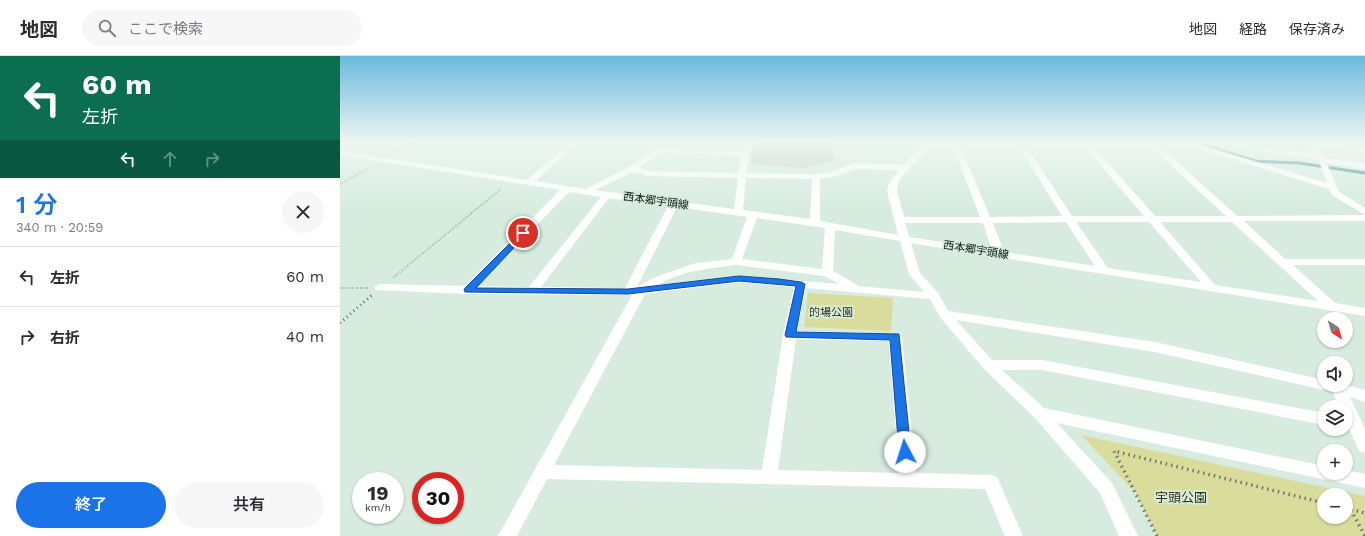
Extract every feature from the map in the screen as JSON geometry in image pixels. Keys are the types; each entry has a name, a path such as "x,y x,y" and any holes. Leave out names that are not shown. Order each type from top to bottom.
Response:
{"street":[{"path":"419,164 567,188"},
{"path":"530,182 549,164"},
{"path":"586,191 630,170 638,164"},
{"path":"738,212 744,164"},
{"path":"908,164 895,179 892,186 899,220 915,274 934,296 944,314 988,365 1039,413 1106,488 1129,536"},
{"path":"964,164 999,253"},
{"path":"1035,164 1103,270"},
{"path":"1105,164 1211,287"},
{"path":"1174,164 1331,306"},
{"path":"1257,164 1331,187"},
{"path":"1322,164 1334,193 1365,212"},
{"path":"1355,164 1365,166"},
{"path":"630,170 646,173 816,177 830,175 855,166 905,168"},
{"path":"815,223 816,177"},
{"path":"468,290 567,188"},
{"name":"西本郷宇頭線","path":"567,188 815,223 904,239 1365,312"},
{"path":"532,291 607,194"},
{"path":"507,536 635,291 674,204"},
{"path":"736,262 753,215"},
{"path":"899,220 1365,218"},
{"path":"828,273 830,226"},
{"path":"635,291 659,279 700,265 736,262 828,273 859,290"},
{"path":"1282,262 1365,262"},
{"path":"380,288 532,291 635,291 739,278 934,296"},
{"path":"769,477 790,335 801,284"},
{"path":"944,314 1155,347 1317,383"},
{"path":"790,335 895,337 908,481"},
{"path":"988,365 1042,365 1317,418"},
{"path":"1351,392 1365,396"},
{"path":"1039,413 1317,471"},
{"path":"1353,427 1365,446"},
{"path":"541,472 991,482 1014,536"},
{"path":"1353,479 1365,481"}],"path":[{"path":"340,184 374,164"},
{"path":"340,323 380,288 513,179"},
{"path":"340,288 380,288"},
{"path":"1157,536 1114,451 1317,501"},
{"path":"1353,510 1365,513"},
{"path":"1353,514 1365,536"}],"green space":[{"name":"的場公園","path":"808,293 893,298 891,331 804,327"},
{"name":"宇頭公園","path":"1081,435 1328,488 1317,488 1317,524 1353,524 1353,493 1365,496 1365,536 1157,536 1135,492"}],"building":[{"path":"756,164 818,164 805,168"}],"waterway":[{"path":"1308,164 1365,173"}],"route":[{"path":"523,233 468,290 628,292 739,278 801,284 790,335 895,337 905,452"}]}
